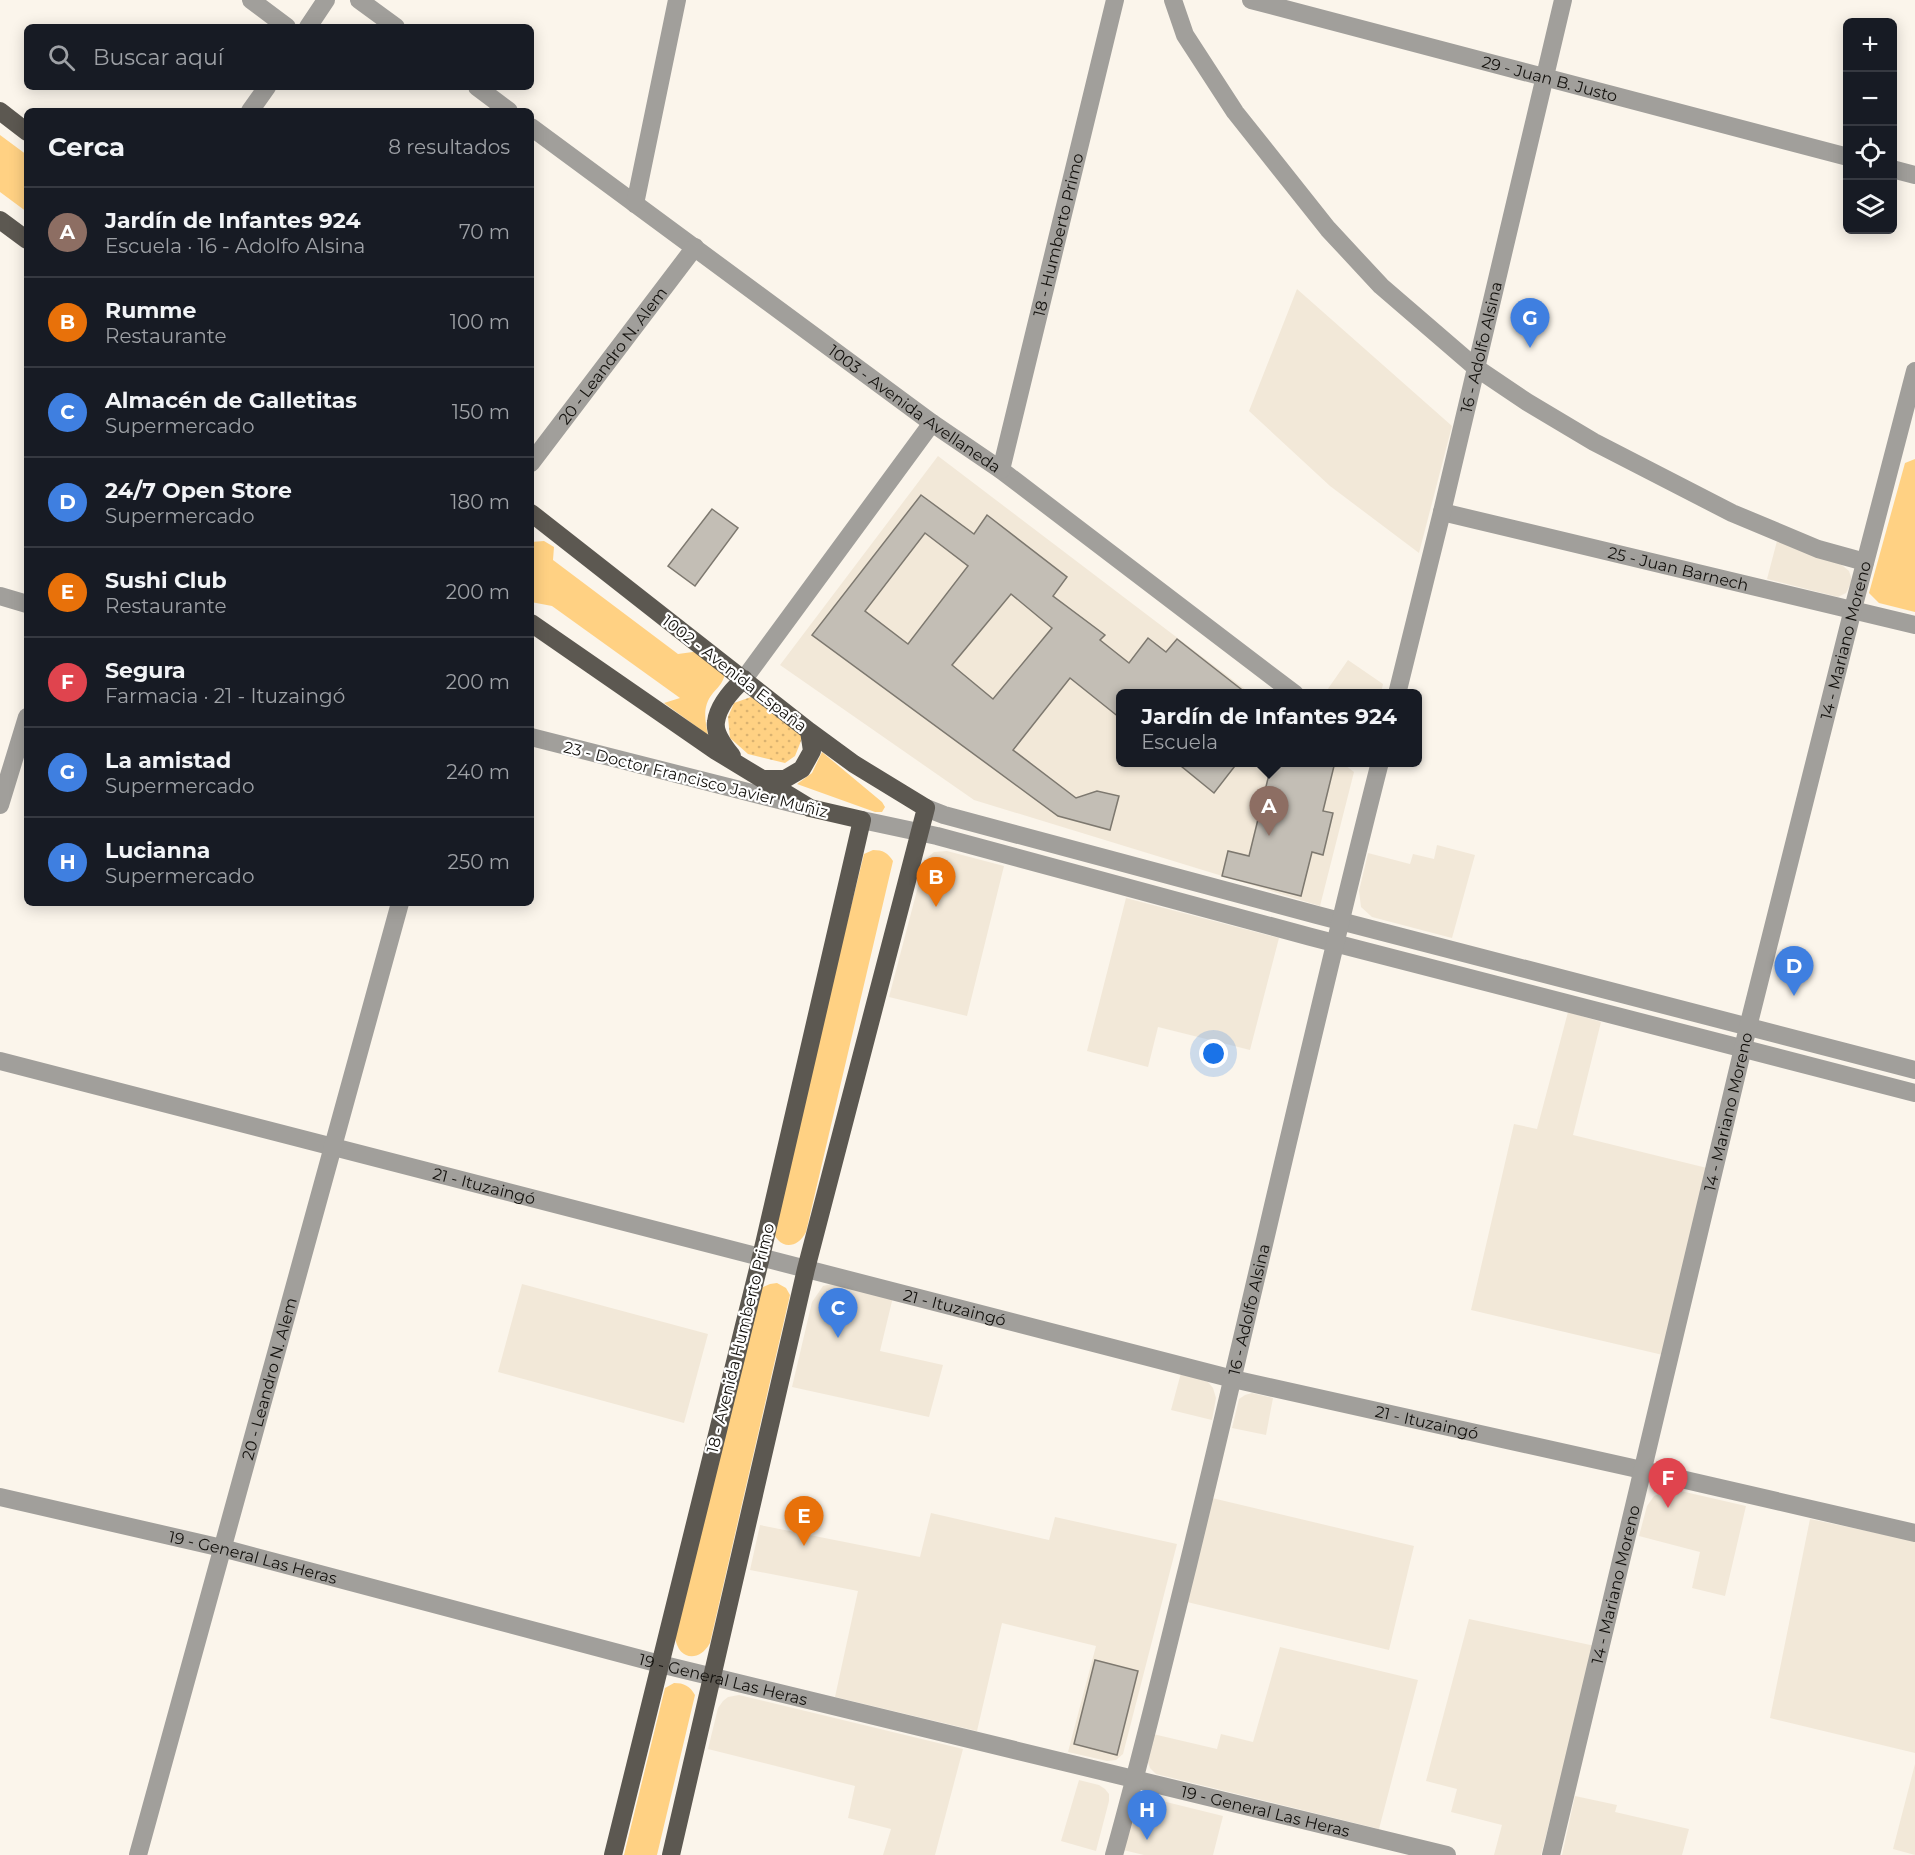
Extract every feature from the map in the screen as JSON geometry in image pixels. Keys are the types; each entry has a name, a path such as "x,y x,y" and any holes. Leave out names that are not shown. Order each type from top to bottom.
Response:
{"main road":[{"path":"0,111 24,130"},
{"path":"0,220 24,238"},
{"name":"1002 - Avenida España","path":"534,515 809,731 854,764 926,808"},
{"path":"534,625 716,751 810,807"},
{"path":"736,762 720,739 715,723 723,703 744,679"},
{"path":"764,779 785,779 802,769 812,751 809,731"},
{"name":"23 - Doctor Francisco Javier Muñiz","path":"810,807 862,820"},
{"path":"671,1855 806,1269 926,808"},
{"name":"18 - Avenida Humberto Primo","path":"613,1855 760,1257 862,820"}],"street":[{"path":"251,0 283,24"},
{"path":"310,24 326,0"},
{"path":"359,0 392,24"},
{"path":"635,204 677,0"},
{"name":"18 - Humberto Primo","path":"1001,470 1115,0"},
{"path":"1173,0 1185,35 1235,112 1328,229 1381,286 1475,368 1594,442 1732,513 1818,549 1865,562"},
{"name":"29 - Juan B. Justo","path":"1251,0 1843,156"},
{"name":"16 - Adolfo Alsina","path":"1398,689 1563,0"},
{"path":"252,108 265,90"},
{"path":"481,90 505,108"},
{"name":"1003 - Avenida Avellaneda","path":"534,129 932,423 1001,470 1290,689"},
{"path":"1897,170 1915,175"},
{"name":"20 - Leandro N. Alem","path":"534,459 695,247"},
{"name":"14 - Mariano Moreno","path":"1551,1855 1748,1027 1865,562 1907,432 1915,371"},
{"path":"744,679 932,423"},
{"name":"25 - Juan Barnech","path":"1442,512 1915,625"},
{"path":"0,596 24,603"},
{"path":"0,805 24,727"},
{"name":"23 - Doctor Francisco Javier Muñiz","path":"534,738 810,807"},
{"name":"16 - Adolfo Alsina","path":"1114,1855 1136,1778 1233,1379 1339,921 1379,767"},
{"path":"926,808 966,821 1339,921 1915,1070"},
{"path":"862,820 937,836 1915,1093"},
{"name":"20 - Leandro N. Alem","path":"138,1855 399,906"},
{"name":"21 - Ituzaingó","path":"0,1061 1233,1379 1915,1533"},
{"name":"19 - General Las Heras","path":"0,1497 222,1548 660,1664 1447,1855"}],"shaded area":[{"path":"0,135 24,153 24,210 0,192"},
{"path":"1297,289 1452,426 1419,553 1330,486 1249,411"},
{"path":"938,456 1245,689 1116,689 1116,767 1348,767 1354,772 1320,906 974,800 780,665"},
{"path":"1915,459 1915,612 1879,603 1869,593 1905,463"},
{"path":"544,541 554,547 553,560 678,654 700,651 725,673 722,682 707,703 705,719 708,735 664,703 680,698 552,606 534,603 534,542"},
{"path":"1777,541 1843,566 1849,571 1851,577 1846,593 1838,597 1767,579"},
{"path":"1348,660 1383,684 1382,689 1328,689"},
{"path":"751,697 803,736 795,756 785,763 748,754 730,738 728,717 734,703"},
{"path":"822,752 882,802 885,807 882,812 875,812 797,784 812,773"},
{"path":"1437,845 1475,855 1452,938 1372,917 1361,907 1359,891 1368,853 1410,864 1413,854 1434,859"},
{"path":"873,850 885,852 893,861 806,1232 797,1243 786,1245 777,1239 772,1226 864,854"},
{"path":"947,851 1004,866 967,1016 889,997 925,860 934,852"},
{"path":"1126,898 1279,938 1250,1050 1158,1027 1148,1067 1087,1051"},
{"path":"1568,1012 1601,1022 1573,1135 1707,1168 1663,1355 1471,1310 1514,1124 1537,1129"},
{"path":"777,1283 786,1288 790,1295 710,1643 700,1654 690,1656 680,1650 675,1637 761,1288"},
{"path":"522,1284 708,1334 684,1423 498,1372"},
{"path":"831,1284 893,1297 880,1351 943,1365 929,1417 792,1387 812,1302 823,1286"},
{"path":"1181,1373 1208,1382 1213,1388 1216,1398 1212,1420 1171,1410"},
{"path":"1252,1393 1273,1398 1266,1435 1232,1428 1239,1399"},
{"path":"1672,1489 1746,1506 1725,1596 1692,1588 1700,1552 1639,1536 1647,1506 1654,1496"},
{"path":"1212,1498 1414,1546 1389,1650 1187,1602"},
{"path":"931,1513 1049,1540 1055,1517 1177,1544 1123,1754 1116,1760 1107,1761 1068,1752 1096,1646 1002,1623 977,1731 835,1697 858,1591 750,1570 760,1525 920,1557"},
{"path":"1810,1519 1915,1541 1915,1753 1770,1718"},
{"path":"1469,1619 1595,1646 1541,1855 1494,1855 1502,1825 1451,1812 1457,1789 1426,1781"},
{"path":"1280,1647 1418,1680 1379,1829 1156,1774 1150,1768 1148,1762 1153,1734 1217,1749 1221,1734 1253,1742"},
{"path":"674,1683 686,1686 695,1695 657,1855 624,1855 665,1688"},
{"path":"739,1695 963,1749 935,1855 883,1855 891,1829 848,1818 855,1786 708,1749 718,1708 728,1697"},
{"path":"1915,1764 1915,1855 1893,1849"},
{"path":"1079,1780 1099,1785 1109,1794 1096,1851 1061,1841"},
{"path":"1575,1796 1617,1805 1615,1812 1689,1829 1682,1855 1562,1855"},
{"path":"1146,1797 1223,1816 1213,1855 1144,1855 1123,1850 1133,1805 1139,1799"}],"building":[{"path":"921,495 974,534 987,515 1067,577 1053,596 1105,635 1100,640 1129,663 1148,638 1166,652 1177,639 1241,689 1116,689 1116,715 1070,678 1013,750 1076,798 1097,791 1119,796 1110,830 1058,816 812,635","holes":["925,533 968,566 908,644 865,611","1011,594 1052,628 993,699 952,665"]},
{"path":"712,509 738,528 695,586 668,566"},
{"path":"1182,767 1234,767 1214,793"},
{"path":"1271,767 1334,767 1323,811 1333,813 1323,855 1312,852 1301,896 1222,876 1228,851 1249,856"},
{"path":"1095,1660 1138,1671 1117,1755 1074,1744"}],"place":[{"name":"La amistad","path":"1530,348"},
{"name":"Jardín de Infantes 924","path":"1269,836"},
{"name":"Rumme","path":"936,907"},
{"name":"24/7 Open Store","path":"1794,996"},
{"name":"Almacén de Galletitas","path":"838,1338"},
{"name":"Segura","path":"1668,1508"},
{"name":"Sushi Club","path":"804,1546"},
{"name":"Lucianna","path":"1147,1840"}]}
